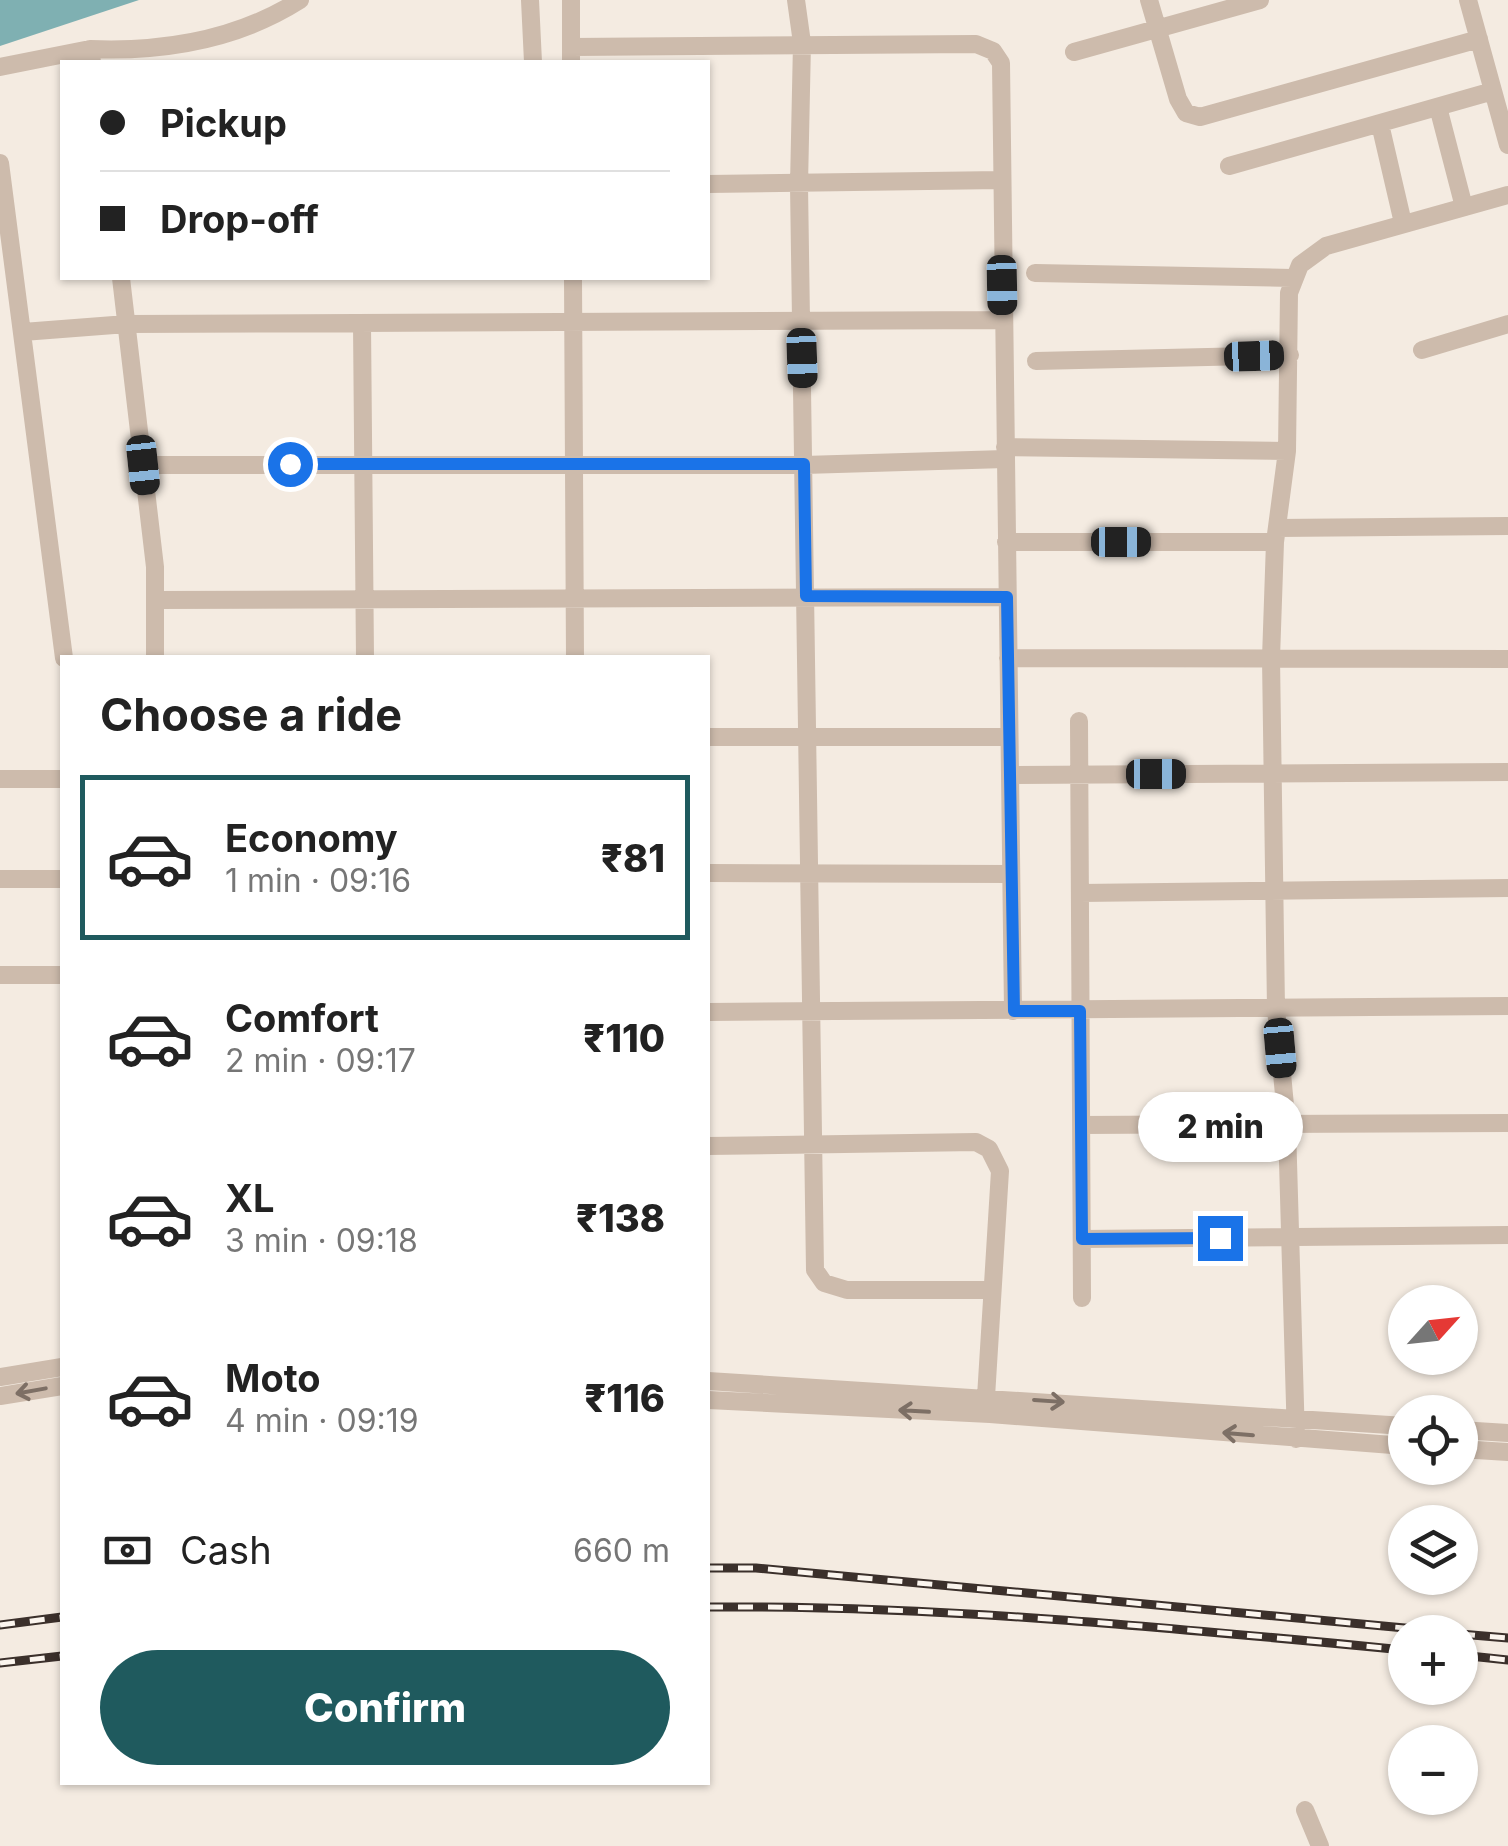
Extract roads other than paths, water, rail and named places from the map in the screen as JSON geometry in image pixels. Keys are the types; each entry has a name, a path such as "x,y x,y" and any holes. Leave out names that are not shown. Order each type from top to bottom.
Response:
{"street":[{"path":"0,67 163,49 203,40 282,12 300,0"},
{"path":"530,0 534,60"},
{"path":"571,0 571,55 802,43 976,44 993,51 1001,63 1014,1011"},
{"path":"796,0 802,43 801,322 812,872 808,1011 815,1270 824,1283 847,1290 990,1290"},
{"path":"1149,0 1178,99 1186,113 1200,117 1479,39"},
{"path":"1074,52 1260,0"},
{"path":"1468,0 1508,145"},
{"path":"1228,166 1493,92"},
{"path":"1438,108 1464,207"},
{"path":"1380,124 1402,223"},
{"path":"0,164 64,655"},
{"path":"710,184 1001,180"},
{"path":"1296,1439 1288,1127 1276,1009 1272,658 1276,535 1286,451 1292,278 1300,265 1326,246 1508,194"},
{"path":"1035,273 1292,278"},
{"path":"121,280 143,465 155,655"},
{"path":"572,280 575,655"},
{"path":"22,332 127,324 1003,320"},
{"path":"362,324 366,655"},
{"path":"1422,350 1508,324"},
{"path":"1036,361 1290,354"},
{"path":"143,465 804,464 1005,453 1286,451"},
{"path":"1006,542 1508,526"},
{"path":"154,600 1007,597"},
{"path":"1008,658 1508,658"},
{"path":"1079,721 1082,1298"},
{"path":"710,736 1009,737"},
{"path":"1010,775 1508,772"},
{"path":"0,779 60,779"},
{"path":"710,873 1011,874"},
{"path":"0,879 60,879"},
{"path":"1080,894 1508,888"},
{"path":"0,975 60,975"},
{"path":"710,1012 1508,1006"},
{"path":"1081,1126 1508,1123"},
{"path":"710,1146 976,1142 989,1148 1000,1171 986,1398"},
{"path":"1082,1239 1508,1235"},
{"path":"0,1376 60,1367"},
{"path":"710,1381 1388,1425"},
{"path":"0,1396 60,1386"},
{"path":"710,1400 990,1414 1388,1445"},
{"path":"1478,1431 1508,1433"},
{"path":"1478,1450 1508,1452"},
{"path":"1305,1810 1320,1846"}],"water":[{"path":"0,0 139,0 0,46"}],"railway":[{"path":"710,1568 756,1568 1388,1626"},
{"path":"710,1607 969,1614 1388,1648"},
{"path":"0,1625 60,1617"},
{"path":"1478,1636 1508,1638"},
{"path":"0,1663 60,1656"},
{"path":"1478,1657 1508,1660"}]}
